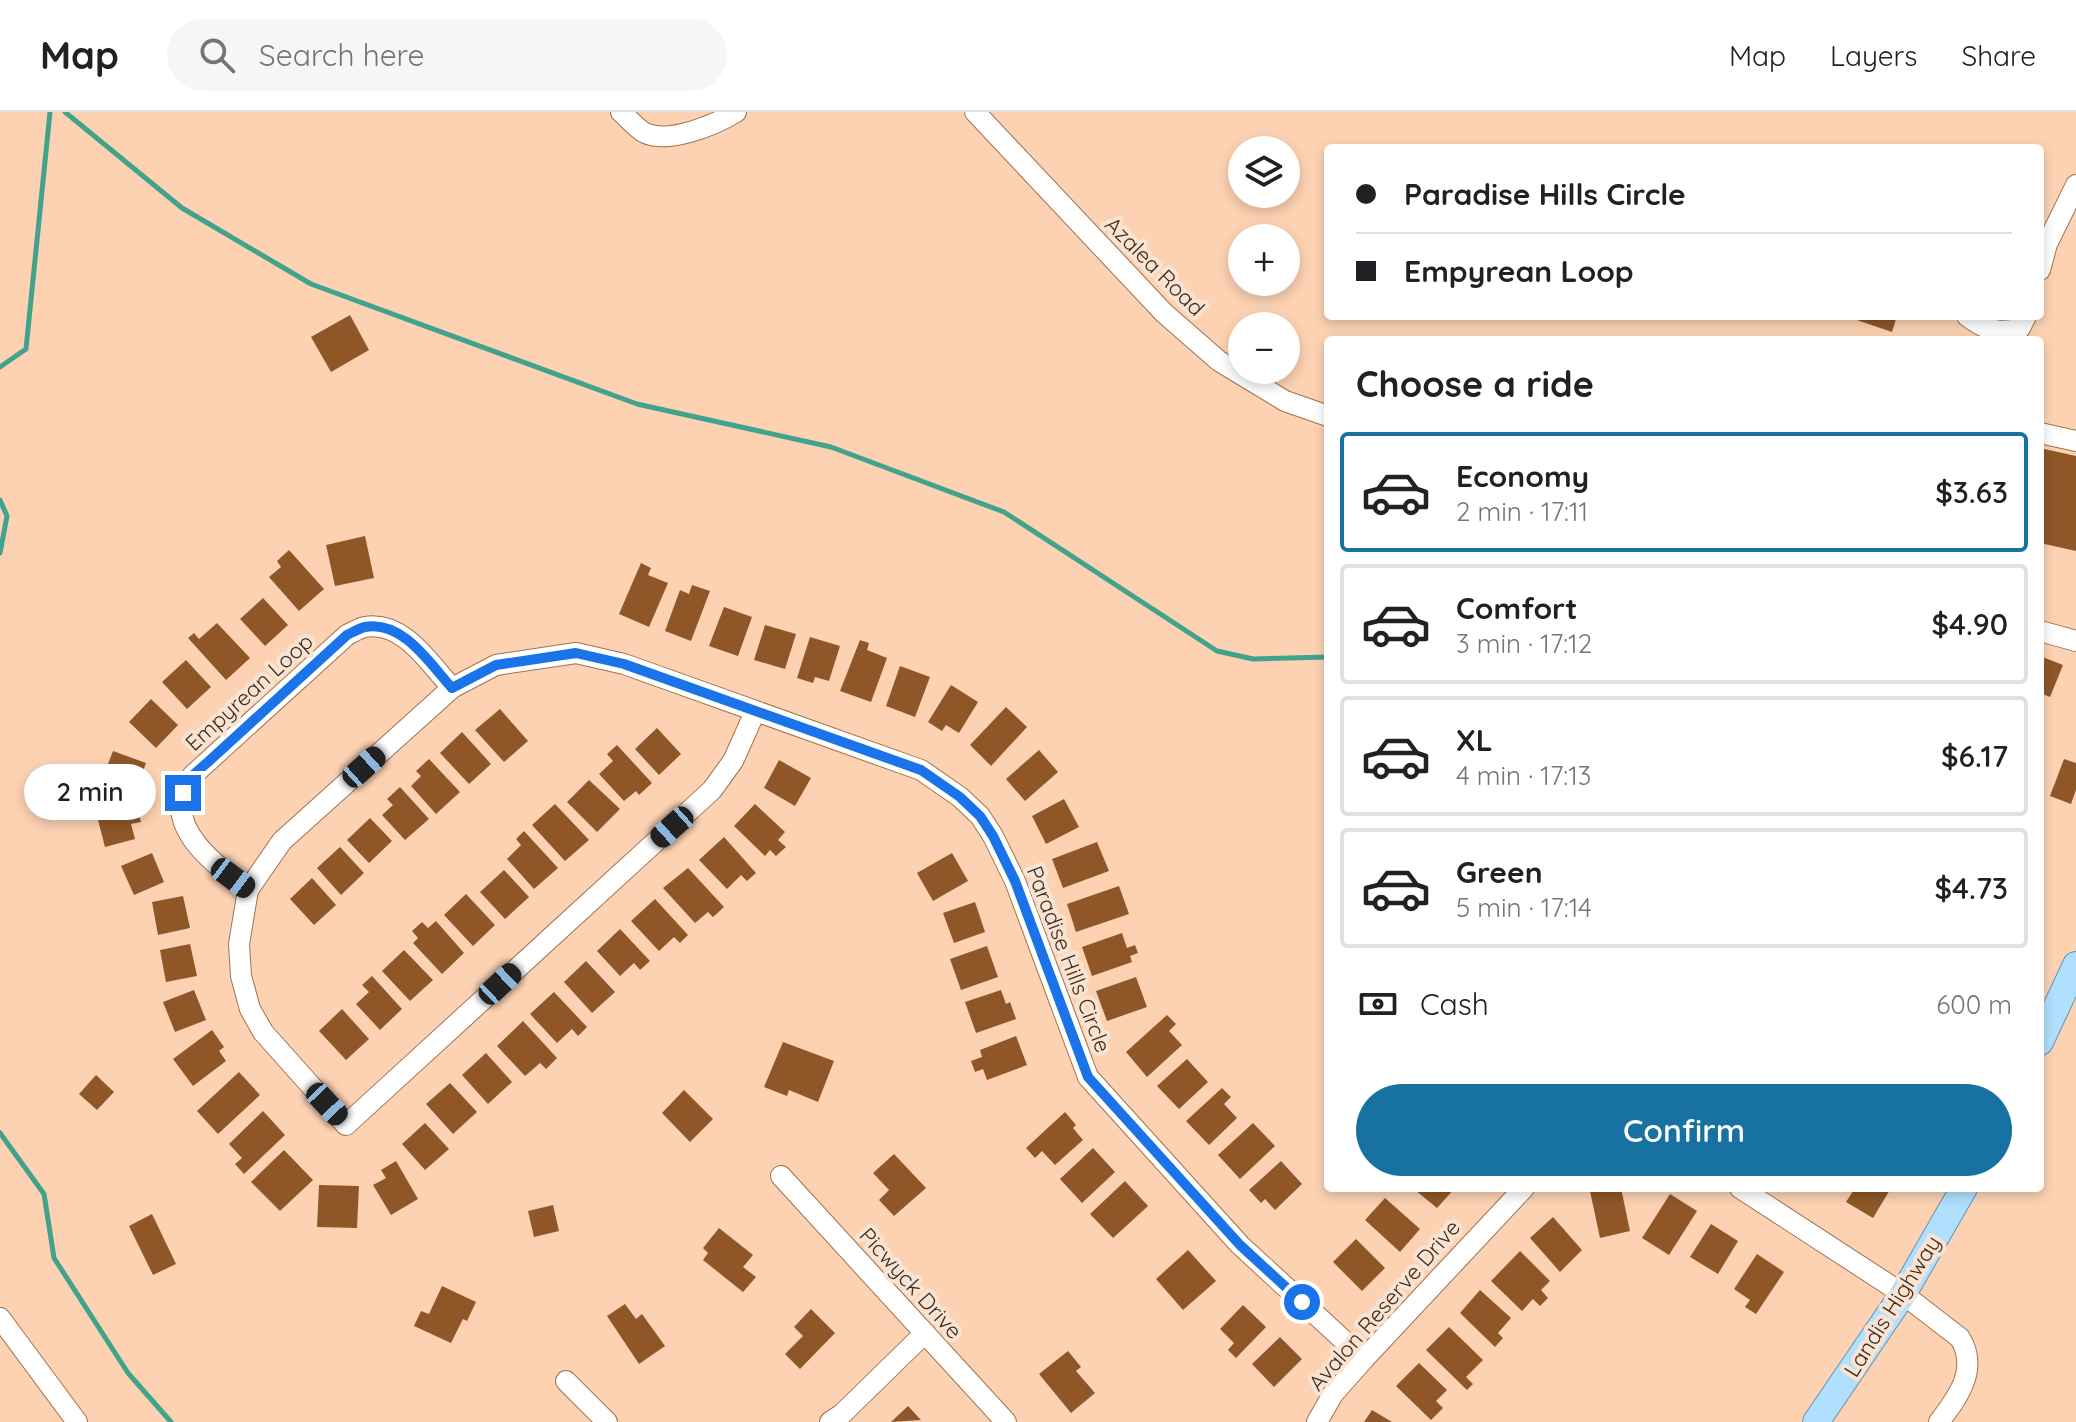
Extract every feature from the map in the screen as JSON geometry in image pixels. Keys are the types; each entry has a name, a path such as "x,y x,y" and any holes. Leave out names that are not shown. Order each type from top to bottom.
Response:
{"main road":[{"path":"2044,1033 2076,965"},
{"name":"Landis Highway","path":"1816,1422 1903,1294 1962,1192"}],"street":[{"path":"621,112 646,133 681,135 719,123 736,112"},
{"name":"Azalea Road","path":"975,112 1164,313 1219,361 1285,401 1324,415"},
{"path":"2044,255 2076,185"},
{"path":"1972,320 1979,326 2002,333 2020,328 2024,320"},
{"path":"2044,434 2076,441"},
{"name":"Empyrean Loop","path":"248,890 218,867 192,838 183,815 183,793 193,775 347,635 365,627 389,628 406,638 452,688"},
{"path":"2044,632 2076,641"},
{"name":"Paradise Hills Circle","path":"755,712 733,761 712,790 346,1125 263,1032 250,1009 241,976 239,944 248,890 282,841 452,688 496,665 576,653 624,664 921,770 945,785 980,816 1015,881 1088,1077 1240,1245 1364,1359"},
{"name":"Picwyck Drive","path":"781,1176 1006,1422"},
{"name":"Avalon Reserve Drive","path":"1317,1422 1333,1394 1520,1192"},
{"path":"1746,1192 1903,1294 1950,1329 1966,1348 1968,1360 1963,1387 1939,1422"},
{"path":"0,1318 77,1422"},
{"path":"830,1422 925,1333"},
{"path":"566,1381 607,1422"}],"building":[{"path":"350,315 369,350 331,372 311,337"},
{"path":"1857,320 1896,320 1892,332"},
{"path":"2044,449 2076,456 2076,551 2044,544"},
{"path":"365,536 374,578 335,586 326,545"},
{"path":"289,550 324,589 299,611 269,577 281,567 277,561"},
{"path":"641,563 651,568 648,575 668,583 649,627 619,614"},
{"path":"692,585 710,591 691,641 665,631 680,590 689,594"},
{"path":"263,598 288,625 265,646 240,619"},
{"path":"724,607 752,617 738,656 709,646"},
{"path":"217,623 250,658 226,680 188,638 194,633 199,639"},
{"path":"765,625 796,634 785,669 754,660"},
{"path":"810,637 840,646 829,681 815,677 813,683 797,678"},
{"path":"860,640 869,643 867,650 887,658 871,702 840,691"},
{"path":"2044,658 2063,665 2050,697 2044,695"},
{"path":"186,660 211,687 187,709 162,682"},
{"path":"900,666 930,677 915,717 886,706"},
{"path":"951,685 978,702 959,733 946,725 942,731 928,722"},
{"path":"151,699 178,725 156,748 129,722"},
{"path":"1006,707 1027,727 991,766 970,745"},
{"path":"500,709 528,741 504,762 475,730"},
{"path":"657,728 681,754 659,775 635,749"},
{"path":"462,732 491,764 469,784 440,753"},
{"path":"617,745 652,783 639,795 636,791 624,801 599,774 613,761 607,754"},
{"path":"1039,750 1058,772 1025,801 1006,779"},
{"path":"113,751 146,763 135,792 102,779"},
{"path":"429,759 460,792 436,814 411,786 421,776 416,771"},
{"path":"2064,759 2076,763 2076,790 2071,804 2050,796"},
{"path":"779,760 811,778 795,806 764,788"},
{"path":"589,780 620,809 597,832 567,802"},
{"path":"400,787 429,819 405,840 382,815 393,805 387,799"},
{"path":"1064,799 1079,827 1046,844 1032,816"},
{"path":"555,804 589,840 565,861 532,825"},
{"path":"755,804 785,832 778,840 786,847 776,856 770,850 765,856 734,826"},
{"path":"137,806 141,822 131,824 135,839 105,847 97,816"},
{"path":"370,818 392,841 369,863 347,840"},
{"path":"524,831 558,868 534,889 507,859 521,845 516,839"},
{"path":"724,837 756,873 747,881 741,875 727,889 699,860"},
{"path":"1097,842 1109,871 1063,888 1052,859"},
{"path":"340,847 364,873 341,895 317,868"},
{"path":"152,853 164,882 134,895 121,866"},
{"path":"952,853 968,881 933,901 917,873"},
{"path":"688,868 724,907 713,917 708,912 695,923 663,888"},
{"path":"504,870 529,897 505,919 480,892"},
{"path":"312,878 336,905 314,925 290,899"},
{"path":"1119,886 1129,914 1076,932 1067,904"},
{"path":"466,894 495,925 473,946 444,915"},
{"path":"183,896 190,928 158,935 152,902"},
{"path":"655,899 688,935 680,943 674,937 659,951 631,921"},
{"path":"975,902 985,932 954,943 943,913"},
{"path":"436,921 464,953 442,974 413,943 418,938 412,931 422,922 428,928"},
{"path":"620,929 650,961 640,970 634,963 620,976 597,951"},
{"path":"1122,933 1127,948 1135,945 1138,953 1130,956 1132,962 1092,976 1082,947"},
{"path":"190,944 197,976 166,982 160,950"},
{"path":"987,946 998,977 961,990 950,959"},
{"path":"404,950 433,980 410,1001 382,971"},
{"path":"586,961 615,992 592,1013 564,982"},
{"path":"372,976 402,1009 380,1030 356,1004 369,992 362,985"},
{"path":"1136,977 1147,1007 1107,1021 1096,991"},
{"path":"194,990 206,1020 175,1032 163,1002"},
{"path":"1001,990 1006,1004 1010,1002 1016,1019 976,1033 965,1002"},
{"path":"554,992 587,1027 578,1036 572,1029 557,1043 530,1014"},
{"path":"342,1009 369,1039 346,1060 319,1031"},
{"path":"1167,1015 1176,1024 1169,1031 1182,1045 1147,1077 1126,1052"},
{"path":"523,1021 557,1058 546,1069 540,1063 525,1076 497,1046"},
{"path":"212,1030 224,1047 219,1051 226,1061 193,1086 173,1059"},
{"path":"1016,1036 1027,1065 987,1080 983,1069 975,1072 971,1061 982,1057 980,1050"},
{"path":"783,1042 834,1061 818,1102 789,1090 787,1096 764,1087"},
{"path":"486,1053 512,1082 488,1104 462,1075"},
{"path":"1187,1059 1208,1082 1179,1109 1157,1086"},
{"path":"239,1072 260,1095 218,1134 197,1111"},
{"path":"96,1075 114,1092 97,1110 79,1094"},
{"path":"450,1083 477,1112 453,1134 426,1104"},
{"path":"1222,1088 1231,1097 1224,1104 1237,1118 1209,1145 1186,1121"},
{"path":"684,1090 713,1119 690,1142 662,1113"},
{"path":"263,1111 285,1135 244,1174 235,1164 242,1158 229,1144"},
{"path":"1065,1112 1083,1140 1055,1165 1042,1151 1035,1158 1026,1148"},
{"path":"425,1123 449,1149 425,1170 402,1144"},
{"path":"1253,1123 1275,1146 1240,1179 1218,1155"},
{"path":"1093,1148 1115,1172 1082,1203 1060,1179"},
{"path":"284,1150 313,1180 280,1211 251,1182"},
{"path":"894,1154 926,1188 894,1216 879,1200 889,1190 873,1173"},
{"path":"396,1161 418,1199 391,1215 373,1185 386,1178 381,1170"},
{"path":"1281,1161 1302,1184 1275,1210 1265,1199 1261,1203 1249,1190"},
{"path":"1125,1181 1148,1206 1113,1238 1090,1214"},
{"path":"319,1185 359,1186 357,1228 317,1227"},
{"path":"1417,1192 1451,1192 1437,1208"},
{"path":"1590,1192 1622,1192 1630,1231 1600,1238"},
{"path":"1852,1192 1889,1192 1873,1218 1846,1202"},
{"path":"1670,1194 1697,1211 1669,1255 1642,1238"},
{"path":"1385,1198 1420,1229 1400,1252 1365,1220"},
{"path":"553,1205 559,1231 534,1237 528,1211"},
{"path":"152,1214 176,1264 153,1275 129,1226"},
{"path":"1553,1217 1582,1250 1560,1272 1530,1238"},
{"path":"1711,1224 1738,1241 1718,1274 1690,1257"},
{"path":"719,1228 753,1255 743,1267 756,1277 743,1292 703,1260 708,1253 703,1248"},
{"path":"1356,1239 1385,1268 1362,1291 1333,1262"},
{"path":"1188,1250 1216,1281 1183,1310 1156,1279"},
{"path":"1520,1251 1550,1281 1541,1290 1548,1298 1540,1306 1533,1299 1522,1311 1491,1281"},
{"path":"1757,1254 1784,1272 1756,1314 1745,1307 1750,1300 1734,1289"},
{"path":"442,1286 476,1302 451,1343 414,1326 421,1311 429,1314"},
{"path":"1480,1290 1511,1318 1498,1333 1503,1338 1495,1347 1460,1313"},
{"path":"625,1304 636,1319 642,1314 665,1346 639,1364 607,1316"},
{"path":"1243,1305 1266,1327 1236,1358 1228,1350 1234,1343 1220,1329"},
{"path":"811,1309 835,1333 800,1369 785,1354 803,1336 794,1327"},
{"path":"1449,1327 1483,1360 1466,1377 1473,1384 1467,1390 1426,1350"},
{"path":"1280,1337 1302,1359 1274,1387 1252,1364"},
{"path":"1068,1351 1081,1367 1076,1371 1095,1393 1071,1413 1039,1374"},
{"path":"1419,1363 1447,1390 1436,1401 1443,1408 1431,1420 1396,1386"},
{"path":"908,1406 921,1420 891,1422"},
{"path":"1372,1410 1392,1422 1364,1422"}],"waterway":[{"path":"0,367 26,349 50,112"},
{"path":"65,112 182,208 311,284 637,404 831,447 1004,512 1217,651 1253,659 1324,657"},
{"path":"0,500 7,516 0,553"},
{"path":"0,1133 44,1194 54,1258 128,1373 171,1422"}],"route":[{"path":"183,793 193,775 347,635 365,627 389,628 406,638 452,688 496,665 576,653 624,664 921,770 960,797 980,816 993,836 1015,881 1088,1077 1240,1245 1302,1302"}]}
